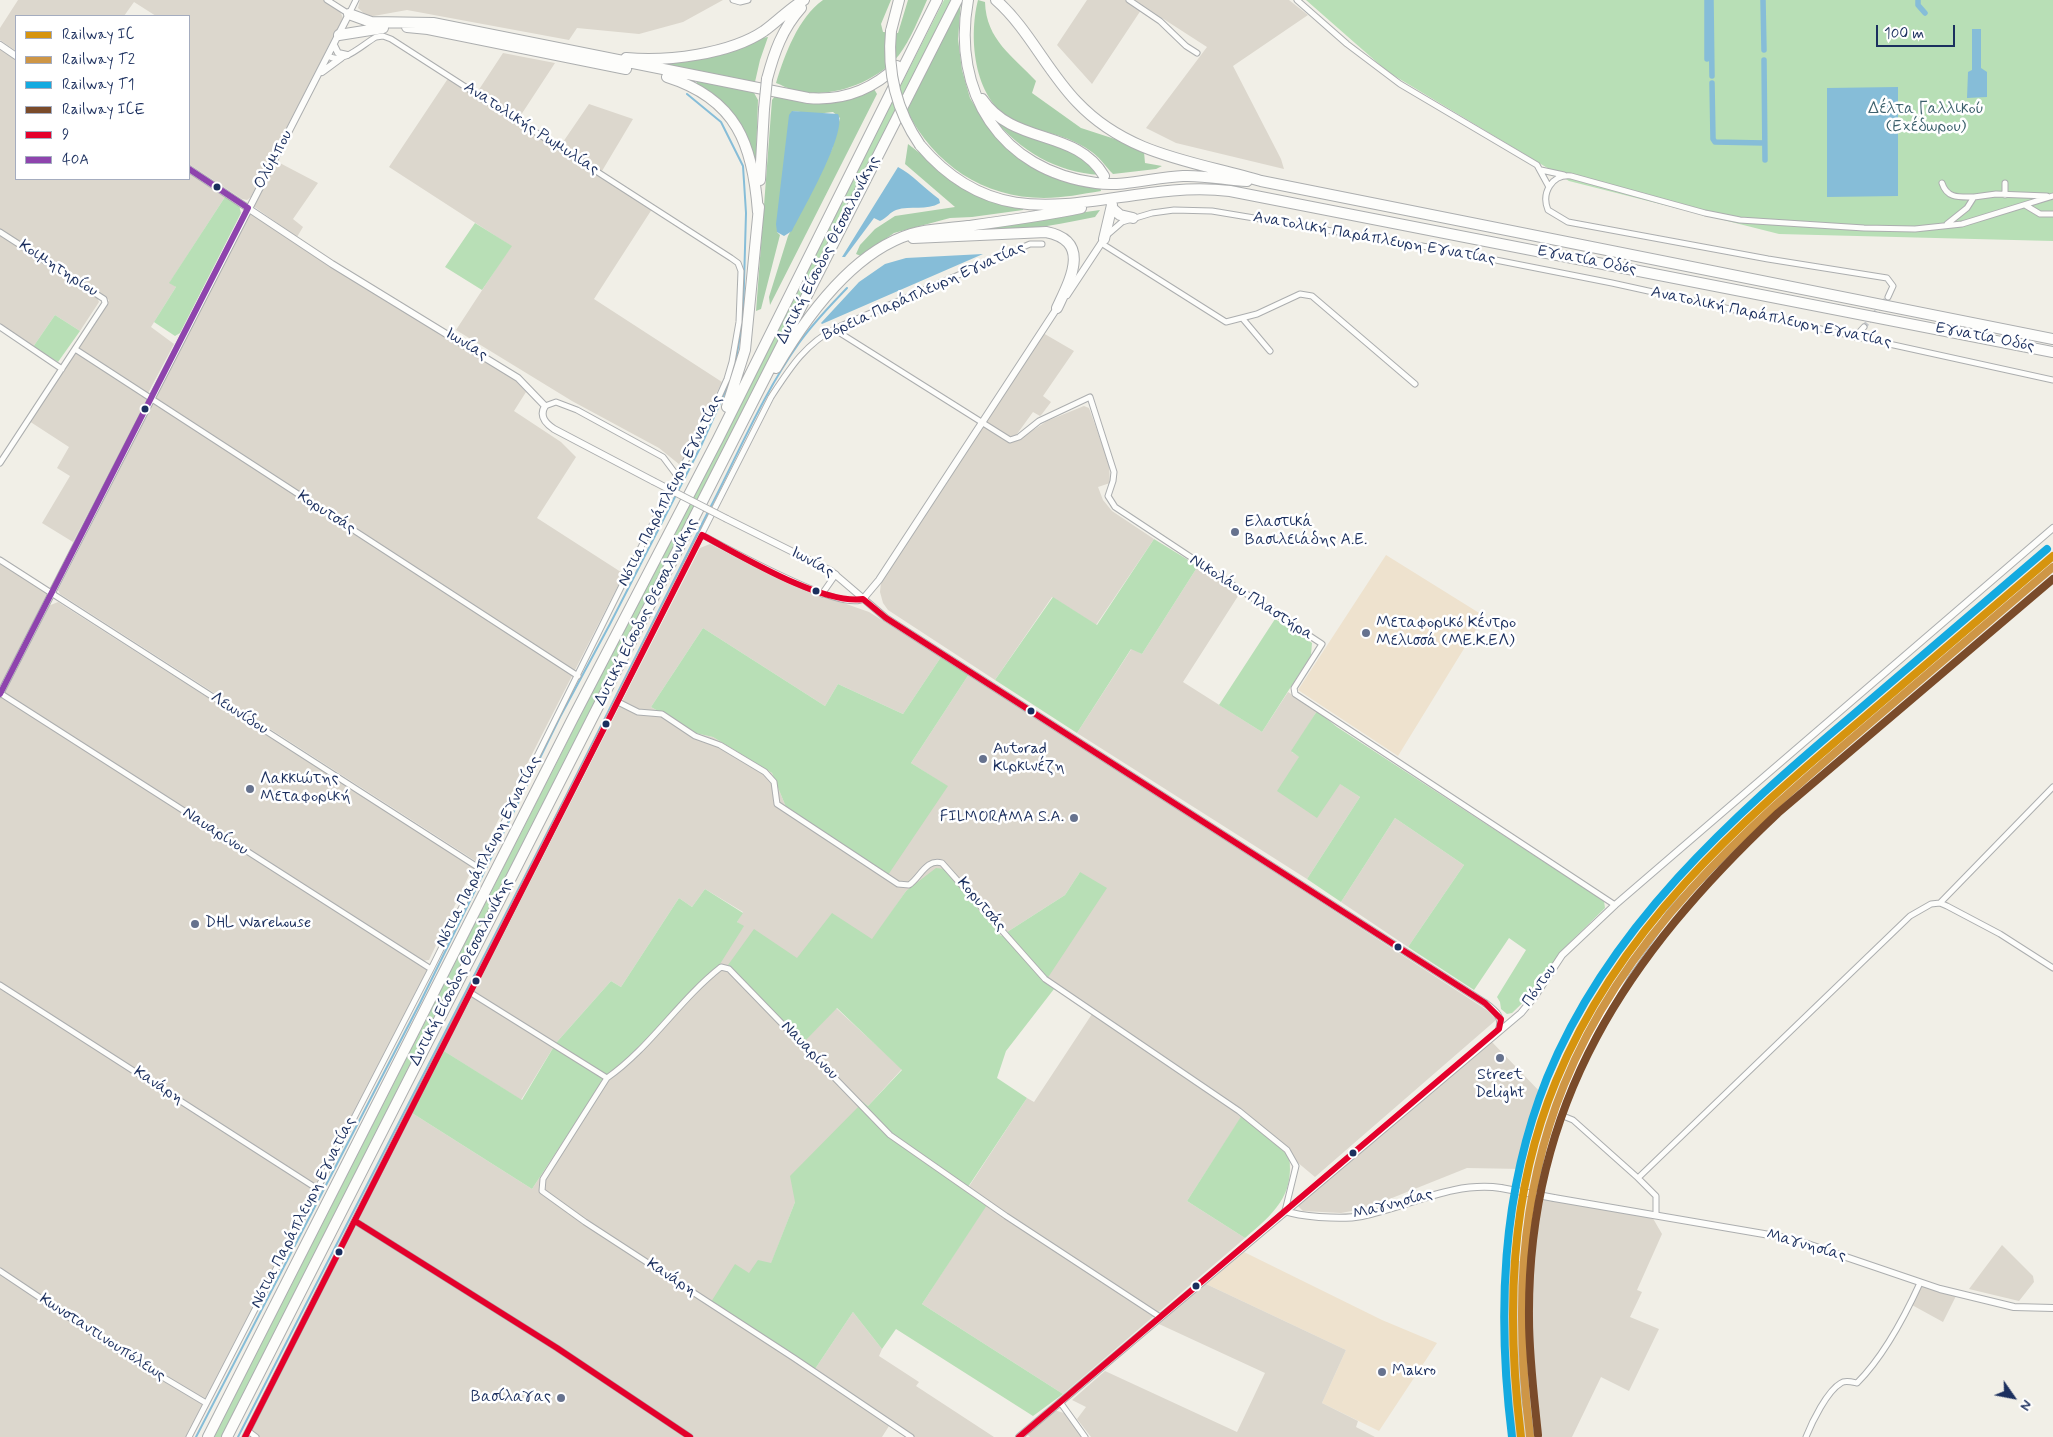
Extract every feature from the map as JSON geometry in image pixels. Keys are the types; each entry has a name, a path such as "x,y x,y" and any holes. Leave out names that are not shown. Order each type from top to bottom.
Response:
{"highway":[{"path":"593,55 633,59 715,52 764,32 804,0"},
{"path":"718,439 745,350 758,212 767,79 775,50 782,34 795,14 808,0"},
{"path":"899,0 891,31 889,60 894,92 907,124 920,144 950,174 974,189 999,200 1037,206 1120,198"},
{"name":"Δυτική Είσοδος Θεσσαλονίκης","path":"208,1437 567,728 718,439 937,0"},
{"name":"Δυτική Είσοδος Θεσσαλονίκης","path":"227,1437 539,818 612,683 747,412 957,0"},
{"path":"968,0 964,39 972,85 983,112 1005,140 1043,168 1064,177 1114,184 1181,176 1260,181"},
{"path":"998,2 1077,102 1106,126 1138,146 1157,153 1260,181"},
{"path":"349,14 356,22 370,28"},
{"path":"349,14 372,22 433,23 645,67 808,98 831,99 852,94 882,80 900,64 922,28"},
{"path":"336,40 370,28 405,27 428,29 654,74 693,87 724,111 740,132 755,175 758,212"},
{"path":"972,85 986,106 1001,120 1013,127 1075,149 1093,161 1104,176"},
{"name":"Εγνατία Οδός","path":"1260,181 2053,339"},
{"name":"Εγνατία Οδός","path":"1120,198 1182,189 1230,191 2053,352"},
{"path":"747,412 793,341 838,285 869,255 897,239 928,230 1064,212 1120,198"},
{"path":"1103,241 1112,207 1120,215 1133,218"},
{"path":"897,239 1046,232 1059,236 1069,243 1075,259 1072,275 1057,308"}],"street":[{"path":"327,0 349,14"},
{"name":"Ολύμπου","path":"0,694 356,0"},
{"path":"733,0 740,2 748,0"},
{"path":"1129,0 1160,21 1186,46 1197,53"},
{"path":"1296,0 1347,44 1400,84 1459,121 1498,141 1537,165 1548,187"},
{"name":"Ανατολικής Ρωμυλίας","path":"344,56 376,37 383,36 391,39 730,258"},
{"path":"336,40 338,53 344,56"},
{"path":"0,45 15,55"},
{"path":"328,56 334,59 344,56"},
{"path":"318,77 330,65 344,56"},
{"name":"Ιωνίας","path":"190,170 332,264 518,378 544,406 542,415 546,423 554,429 836,574 886,618 1485,1003 1498,1014 1501,1024 1499,1029"},
{"path":"1541,170 1740,220 1864,228 1915,229 1962,224 2052,196"},
{"path":"1564,175 1554,180 1548,187 1545,200 1548,210 1568,222 1887,278 1893,286 1888,297"},
{"path":"1942,183 1946,192 1952,196 2052,196"},
{"path":"2005,183 2005,195"},
{"path":"1945,226 1956,218 1974,197"},
{"path":"2025,205 2040,214 2053,214"},
{"name":"Ανατολική Παράπλευρη Εγνατίας","path":"1103,241 1116,226 1133,218 1174,210 1212,211 1450,251 1612,283 2053,380"},
{"name":"Κοιμητηρίου","path":"0,232 104,299 105,303 75,350"},
{"path":"702,535 784,577 822,594 851,602 863,599 879,580 980,423 1103,241 1226,322 1243,320 1300,294 1309,294 1415,384"},
{"name":"Βόρεια Παράπλευρη Εγνατίας","path":"245,1437 772,397 796,359 813,342 836,328 1030,244 1042,244"},
{"name":"Νότια Παράπλευρη Εγνατίας","path":"189,1437 430,969 479,868 713,410 727,379 732,362 741,292 740,267 730,258"},
{"path":"1243,320 1270,351"},
{"path":"0,327 62,369"},
{"path":"1855,337 1864,327"},
{"path":"836,328 840,333 980,423"},
{"path":"0,463 75,350"},
{"name":"Κορυτσάς","path":"75,350 578,676"},
{"name":"Νικολάου Πλαστήρα","path":"980,423 1005,438 1015,440 1036,422 1090,397 1114,472 1108,496 1115,507 1322,644 1294,688 1294,693 1615,905"},
{"path":"544,406 551,402 563,403 602,423 663,456 678,477"},
{"name":"Πόντου","path":"1019,1437 1529,1005 1562,955 1615,905 2053,528"},
{"name":"Λεωνίδου","path":"0,560 479,868"},
{"path":"822,594 836,574"},
{"name":"Ναυαρίνου","path":"0,694 430,969"},
{"name":"Κορυτσάς","path":"618,702 638,712 662,714 695,736 720,745 765,772 774,782 777,804 898,884 909,885 928,865 934,862 942,863 1046,979 1183,1072 1288,1150 1296,1166 1285,1211"},
{"path":"1638,1178 1696,1120 1784,1040 1889,935 1922,907 1940,903 2053,787"},
{"path":"1531,1437 1524,1399 1522,1356 1526,1237 1538,1204 1545,1160 1557,1116 1572,1076 1593,1030 1657,926 1707,870 1742,836"},
{"path":"1940,903 2000,934 2053,968"},
{"name":"Ναυαρίνου","path":"608,1078 622,1068 672,1013 718,969 726,966 890,1136 1006,1216 1160,1317"},
{"name":"Κανάρη","path":"0,985 316,1188"},
{"path":"471,993 608,1078"},
{"name":"Κανάρη","path":"608,1078 543,1179 541,1185 544,1194 911,1437"},
{"path":"1557,1116 1564,1116 1573,1120 1638,1178 1656,1196 1656,1214"},
{"name":"Μαγνησίας","path":"1285,1211 1304,1216 1349,1218 1394,1208 1460,1188 1478,1186 1501,1188 1793,1239 1920,1283 2014,1307 2053,1308"},
{"path":"355,1221 557,1348 690,1437"},
{"name":"Κωνσταντινουπόλεως","path":"0,1272 124,1354 206,1403"},
{"path":"1806,1437 1816,1414 1840,1384 1846,1381 1857,1383 1874,1362 1892,1336 1920,1283"},
{"path":"1060,1402 1085,1437"},
{"path":"248,1431 256,1437"}],"shaded area":[{"path":"18,0 325,0 339,9 343,18 251,197 247,200 242,199 190,165 190,15 154,15 134,2 125,15 15,15 15,50 0,40 0,28"},
{"path":"360,0 723,0 683,22 639,34 577,28 569,40 407,10 368,17 358,8"},
{"path":"1087,0 1125,0 1141,10 1092,84 1057,45"},
{"path":"1134,0 1289,0 1308,15 1233,66 1281,159 1284,169 1176,143 1146,128 1207,47"},
{"path":"0,49 15,59 15,180 190,180 190,174 225,197 170,282 176,287 151,327 174,344 146,397 148,399 73,542 42,523 70,476 57,468 69,447 29,421 109,300 0,229"},
{"path":"503,53 555,63 519,118 561,145 589,104 633,119 602,171 654,206 594,299 722,382 680,465 659,448 572,401 456,330 511,246 389,167 451,74 478,91"},
{"path":"276,161 318,183 293,219 303,227 297,237 253,206"},
{"path":"250,213 517,380 526,392 514,411 561,442 576,457 537,518 624,574 477,862 60,594 58,590"},
{"path":"0,233 97,297 99,302 80,331 55,315 33,347 0,325"},
{"path":"1043,333 1074,351 1043,396 1051,402 1040,416 1033,412 1017,434 1021,438 1047,421 1084,406 1089,408 1109,463 1110,483 1098,487 1103,500 1112,511 1154,539 1096,625 1052,597 995,680 888,610 883,603 880,592 881,582"},
{"path":"710,544 787,583 869,612 941,657 903,714 838,684 825,706 703,628 651,707 695,733 713,737 772,773 786,807 947,786 911,763 969,674 1496,1016 1496,1020 1315,1177 1242,1116 1187,1201 1245,1238 1063,1394 922,1304 986,1205 966,1191 1027,1098 1034,1102 1092,1014 1045,982 1080,872 1065,895 1001,936 944,869 906,891 804,1041 836,1008 902,1069 868,1106 863,1102 795,1202 771,1264 808,1364 815,1369 853,1312 882,1349 879,1356 919,1382 916,1386 994,1437 905,1437 889,1426 882,1437 251,1437 248,1435 412,1113 532,1189 599,1087 743,927 737,922 743,912 705,889 692,907 679,898 621,987 611,981 556,1043 521,1100 444,1051 700,548"},
{"path":"1386,555 1484,616 1398,756 1298,690"},
{"path":"0,563 49,594 0,689"},
{"path":"1198,566 1240,593 1183,682 1262,732 1288,692 1317,711 1292,752 1360,797 1307,879 1077,733 1132,648 1142,654"},
{"path":"58,602 473,867 429,960 422,961 5,693 4,689 48,606"},
{"path":"0,694 431,969 189,1437 0,1437"},
{"path":"1395,818 1464,865 1408,947 1341,902"},
{"path":"1491,1041 1543,1095 1522,1169 1467,1168 1367,1208 1341,1213 1303,1211 1297,1205"},
{"path":"1544,1199 1651,1215 1662,1234 1637,1290 1642,1292 1630,1317 1659,1329 1629,1391 1601,1377 1572,1437 1533,1437 1527,1398 1525,1355 1529,1255"},
{"path":"2002,1245 2033,1276 2034,1282 2019,1301 1969,1289"},
{"path":"1244,1252 1382,1320 1437,1343 1379,1431 1322,1403 1346,1350 1206,1284"},
{"path":"1504,1260 1520,1261 1519,1355 1529,1437 1513,1437 1508,1402 1503,1357"},
{"path":"1206,1284 1346,1350 1322,1403 1358,1421 1356,1427 1375,1437 1091,1437 1077,1419 1086,1407 1072,1400 1105,1371 1237,1432 1265,1373 1159,1324"},
{"path":"1922,1284 1957,1294 1943,1322 1912,1305"},
{"path":"1054,1410 1064,1413 1083,1437 1030,1437 1027,1434"}],"green space":[{"path":"823,0 891,0 881,24 883,32 898,33 908,0 927,0 903,49 878,74 851,87 822,93 794,90 776,83 794,37 806,16"},
{"path":"944,0 953,0 222,1437 214,1437"},
{"path":"959,0 961,0 958,39 962,70 970,98 986,124 1006,147 1100,187 1101,191 1065,197 1044,198 1001,192 981,184 946,162 918,130 907,111"},
{"path":"978,0 985,2 990,27 1002,46 1036,81 1032,93 1081,128 1124,142 1144,152 1145,163 1162,166 1156,169 1113,174 1093,152 1081,145 1017,122 1003,113 991,101 983,86 978,69 974,33"},
{"name":"Δέλτα Γαλλικού (Εχέδωρου)","path":"1306,0 2053,0 2053,241 1779,234 1569,181 1388,72"},
{"path":"768,37 755,82 661,65 662,60 722,55"},
{"path":"696,80 753,91 758,100 756,157 753,157 711,93 697,84"},
{"path":"874,89 877,94 770,305 769,297 788,236 832,149 840,118 833,112 816,114 793,111 777,232 780,235 761,309 756,311 772,100 775,96 817,102"},
{"path":"992,117 1074,150 1100,175 1068,169 1040,158 1015,140"},
{"path":"908,144 969,191 993,202 1024,207 1023,210 950,218 894,233 861,256 856,254 860,245 875,229 895,216 955,207 905,164"},
{"path":"225,197 239,205 241,213 180,333 175,336 154,322 176,287 169,283"},
{"path":"1100,210 1095,217 1049,226 1003,231 972,228"},
{"path":"475,223 512,246 482,290 445,267"},
{"path":"55,315 80,331 58,362 33,347"},
{"path":"1154,539 1198,566 1142,654 1131,649 1077,733 995,680 1053,597 1097,625"},
{"path":"1275,619 1312,643 1311,655 1262,732 1219,705"},
{"path":"703,628 825,706 838,684 903,714 941,657 969,674 911,763 948,786 888,875 786,807 772,773 713,737 695,733 651,707"},
{"path":"1317,711 1337,727 1604,901 1605,908 1560,952 1536,990 1512,1013 1507,1014 1501,1009 1497,997 1526,950 1509,938 1474,990 1408,947 1464,865 1395,818 1341,902 1307,879 1360,797 1340,784 1317,818 1277,791 1299,757 1291,751"},
{"path":"936,868 944,869 1001,936 1065,895 1080,872 1107,888 1045,982 1054,989 1006,1051 997,1078 1027,1098 966,1190 987,1205 922,1304 1063,1394 1033,1416 896,1329 882,1349 853,1312 815,1369 711,1302 735,1264 749,1273 758,1260 771,1263 795,1202 790,1176 863,1102 868,1106 902,1070 837,1008 804,1042 728,965 754,929 797,958 832,913 872,939 906,891"},
{"path":"705,889 743,913 737,922 744,926 720,964 599,1087 532,1189 412,1113 444,1051 522,1100 556,1043 611,981 621,987 679,898 692,907"},
{"path":"1242,1115 1289,1156 1290,1170 1289,1182 1280,1203 1265,1221 1245,1238 1187,1201"}],"water":[{"path":"1972,29 1981,29 1981,68 1987,72 1987,97 1967,98 1968,72 1972,70"},
{"path":"1898,87 1898,196 1827,197 1827,88"},
{"path":"792,111 838,114 839,123 830,154 814,190 792,231 784,236 777,232 776,224 789,115"},
{"path":"898,167 939,199 940,203 929,207 896,210 880,221 874,218 845,257 842,257"},
{"path":"983,254 821,323 859,282 885,264 906,258"}],"waterway":[{"path":"1707,0 1707,59"},
{"path":"1711,0 1712,76"},
{"path":"1763,0 1764,50"},
{"path":"1918,0 1918,5 1925,13"},
{"path":"1764,60 1765,160"},
{"path":"1712,83 1713,139 1715,142 1764,143"},
{"path":"687,94 721,122 743,166 746,213 743,318 735,365"},
{"path":"710,508 786,362 810,328 847,288"},
{"path":"196,1437 420,1003 560,717 701,446 730,381"},
{"path":"238,1437 566,796 708,512"}],"tunnel":[{"path":"1864,327 1888,297"}],"rail line":[{"name":"T1","path":"1512,1437 1507,1392 1504,1301 1512,1210 1520,1166 1532,1121 1547,1078 1573,1023 1604,972 1639,923 1719,835 1808,753 2047,549"},
{"name":"IC","path":"1521,1437 1516,1392 1513,1301 1515,1256 1520,1212 1540,1124 1556,1081 1582,1026 1613,975 1648,927 1686,882 1727,840 1815,759 2053,556"},
{"name":"T2","path":"1530,1436 1525,1391 1522,1302 1529,1214 1537,1171 1564,1085 1589,1031 1619,981 1691,889 1732,847 1818,767 2053,567"},
{"name":"ICE","path":"1538,1435 1529,1318 1533,1240 1546,1168 1567,1101 1596,1038 1632,978 1675,922 1724,867 1778,813 2053,579"}],"transit line":[{"name":"40Α","path":"0,694 248,208 190,170"},
{"name":"9","path":"245,1437 702,535 759,566 804,587 846,599 863,599 886,618 1485,1003 1501,1019 1499,1029 1019,1437"},
{"name":"9","path":"355,1221 557,1348 690,1437"}],"place":[{"name":"Ελαστικά Βασιλειάδης Α.Ε.","path":"1235,532"},
{"name":"Μεταφορικό Κέντρο Μελισσά (ΜΕ.Κ.ΕΛ)","path":"1366,633"},
{"name":"Autorad Κιρκινέζη","path":"983,759"},
{"name":"Λακκιώτης Μεταφορική","path":"250,789"},
{"name":"FILMORAMA S.A.","path":"1074,818"},
{"name":"DHL Warehouse","path":"195,924"},
{"name":"Street Delight","path":"1500,1058"},
{"name":"Makro","path":"1382,1372"},
{"name":"Βασίλαγας","path":"561,1398"}]}
